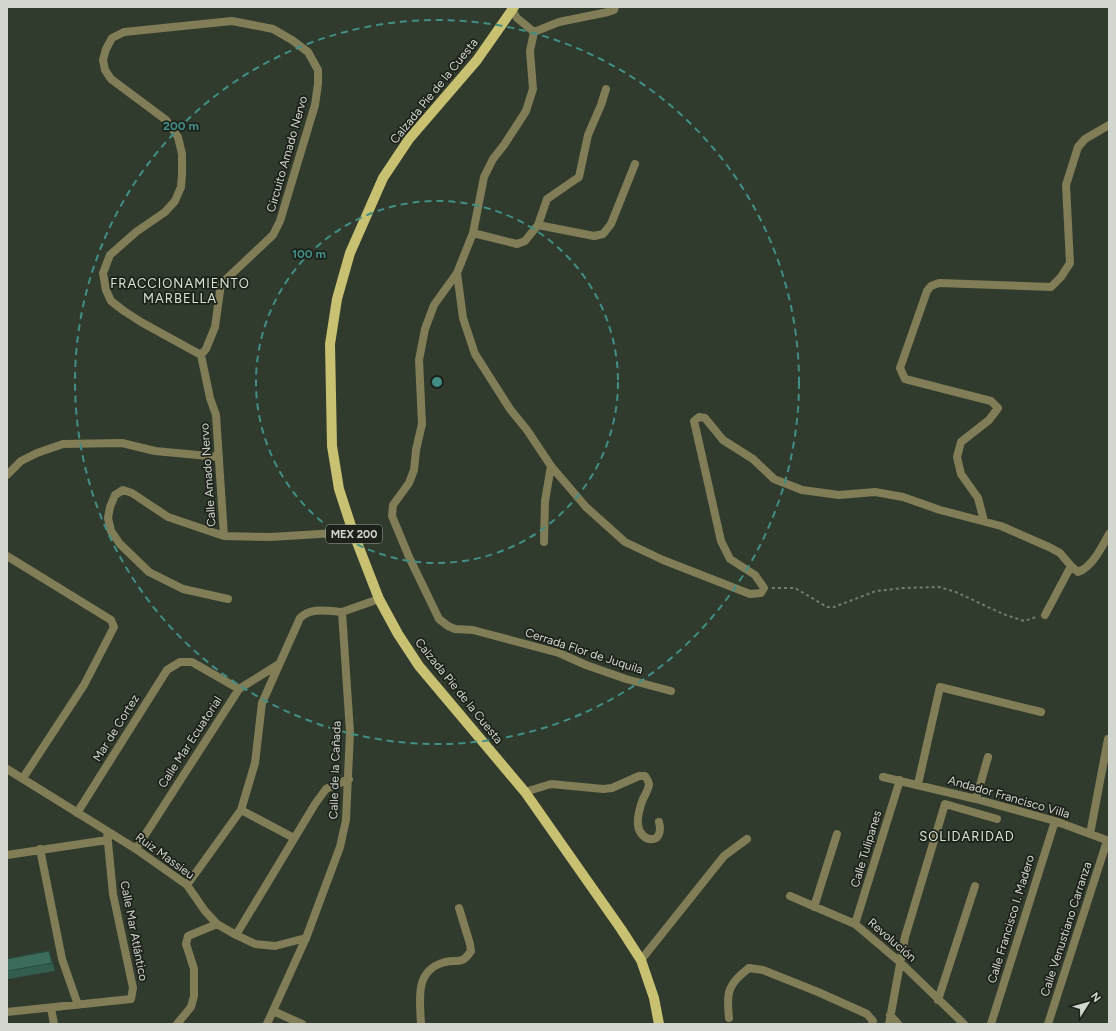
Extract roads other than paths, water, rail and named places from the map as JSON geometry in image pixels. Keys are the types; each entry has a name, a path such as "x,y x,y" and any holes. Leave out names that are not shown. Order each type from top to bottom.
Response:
{"main road":[{"name":"Calzada Pie de la Cuesta","path":"513,8 477,60 405,145 383,178 350,253 337,300 330,344 332,446 339,489 353,532 379,599 398,634 419,666 525,792 641,960 654,998 659,1024"}],"street":[{"path":"513,8 517,18 534,32"},
{"path":"534,32 559,22 615,9"},
{"name":"Circuito Amado Nervo","path":"232,21 273,29 292,40 308,52 318,70 318,84 315,105 280,221 273,235 221,284 215,327 206,349 201,355 124,312 111,301 106,290 103,273 110,255 136,232 165,212 175,201 181,187 182,154 178,137 166,120 112,80 105,70 103,60 106,49 112,38 124,32 232,21"},
{"path":"534,32 530,50 533,88 526,111 504,146 493,159 484,178 473,233 457,272 464,318 475,354 510,409 527,430 551,466 586,508 625,542 663,560 750,594 760,594 764,588 755,575 730,558 721,541 696,434 694,421 699,417 705,418 724,440 753,459 774,479 802,490 839,494 876,492 903,497 940,510 984,521 1018,533 1049,547 1060,553 1078,572 1086,569 1105,543 1109,534"},
{"path":"473,233 517,244 525,242 538,225 547,199 579,177 588,135 601,106 606,89"},
{"path":"984,521 978,498 962,474 957,458 961,442 989,420 998,408 991,401 905,379 900,368 927,291 931,286 939,283 1051,287 1061,277 1070,263 1066,186 1078,147 1085,139 1109,125"},
{"path":"538,225 594,236 603,234 611,224 635,164"},
{"name":"Cerrada Flor de Juquila","path":"457,272 434,305 425,329 419,360 422,424 416,450 414,470 409,483 393,505 392,516 409,557 439,619 455,629 473,630 558,653 606,672 671,691"},
{"name":"Calle Amado Nervo","path":"201,355 210,398 216,415 224,536 270,537 353,532"},
{"path":"7,475 21,461 37,453 63,444 122,443 155,451 219,457"},
{"path":"544,542 546,501 551,466"},
{"path":"224,536 168,517 132,493 124,490 115,495 110,507 108,518 112,531 120,544 150,572 183,589 228,599"},
{"path":"7,556 111,620 114,627 84,685 23,778"},
{"path":"1045,614 1069,563"},
{"path":"187,885 241,810 255,763 262,703 300,618 305,613 313,611 342,612 379,599"},
{"name":"Calle de la Cañada","path":"266,1024 306,938 340,848 346,820 350,732 342,612"},
{"name":"Mar de Cortez","path":"77,813 167,670 180,662 192,662 239,689"},
{"name":"Calle Mar Ecuatorial","path":"136,848 239,689 279,663"},
{"path":"918,784 940,687 1041,712"},
{"path":"1090,834 1108,739"},
{"path":"976,799 988,757"},
{"name":"Ruiz Massieu","path":"7,769 77,813 107,836 136,848 187,885 205,911 217,924 236,935 255,944 275,946 306,938"},
{"path":"525,792 551,784 603,789 612,788 639,776 645,776 649,785 642,800 638,824 640,832 650,840 656,838 660,835 661,829 659,822"},
{"name":"Andador Francisco Villa","path":"883,777 918,784 1055,820 1108,841"},
{"path":"236,935 315,804 326,789 349,778"},
{"name":"Calle Tulipanes","path":"855,924 900,780"},
{"path":"889,1024 905,937 945,804 997,820"},
{"path":"241,810 294,838"},
{"name":"Calle Francisco I. Madero","path":"991,1024 1055,820"},
{"path":"814,907 837,834"},
{"path":"7,855 40,850 107,836"},
{"name":"Calle Mar Atlántico","path":"7,1012 131,999 133,988 113,894 107,836"},
{"path":"641,960 724,856 747,839"},
{"name":"Calle Venustiano Carranza","path":"1048,1024 1108,841"},
{"path":"40,850 62,959 78,1005"},
{"path":"938,1000 975,886"},
{"name":"Revolución","path":"790,896 855,924 901,963 964,1024"},
{"path":"421,1024 420,991 423,977 431,968 445,962 461,961 467,958 471,951 459,908"},
{"path":"177,1024 191,1007 194,996 194,969 186,944 188,936 217,924"},
{"path":"730,1018 727,1001 730,987 740,975 749,968 763,970 867,1014 873,1021 872,1024"},
{"path":"51,1008 54,1024"},
{"path":"273,1011 302,1024"},
{"path":"890,1015 898,1024"}],"district":[{"name":"FRACCIONAMIENTO MARBELLA","path":"180,290"},
{"name":"SOLIDARIDAD","path":"967,836"}]}
